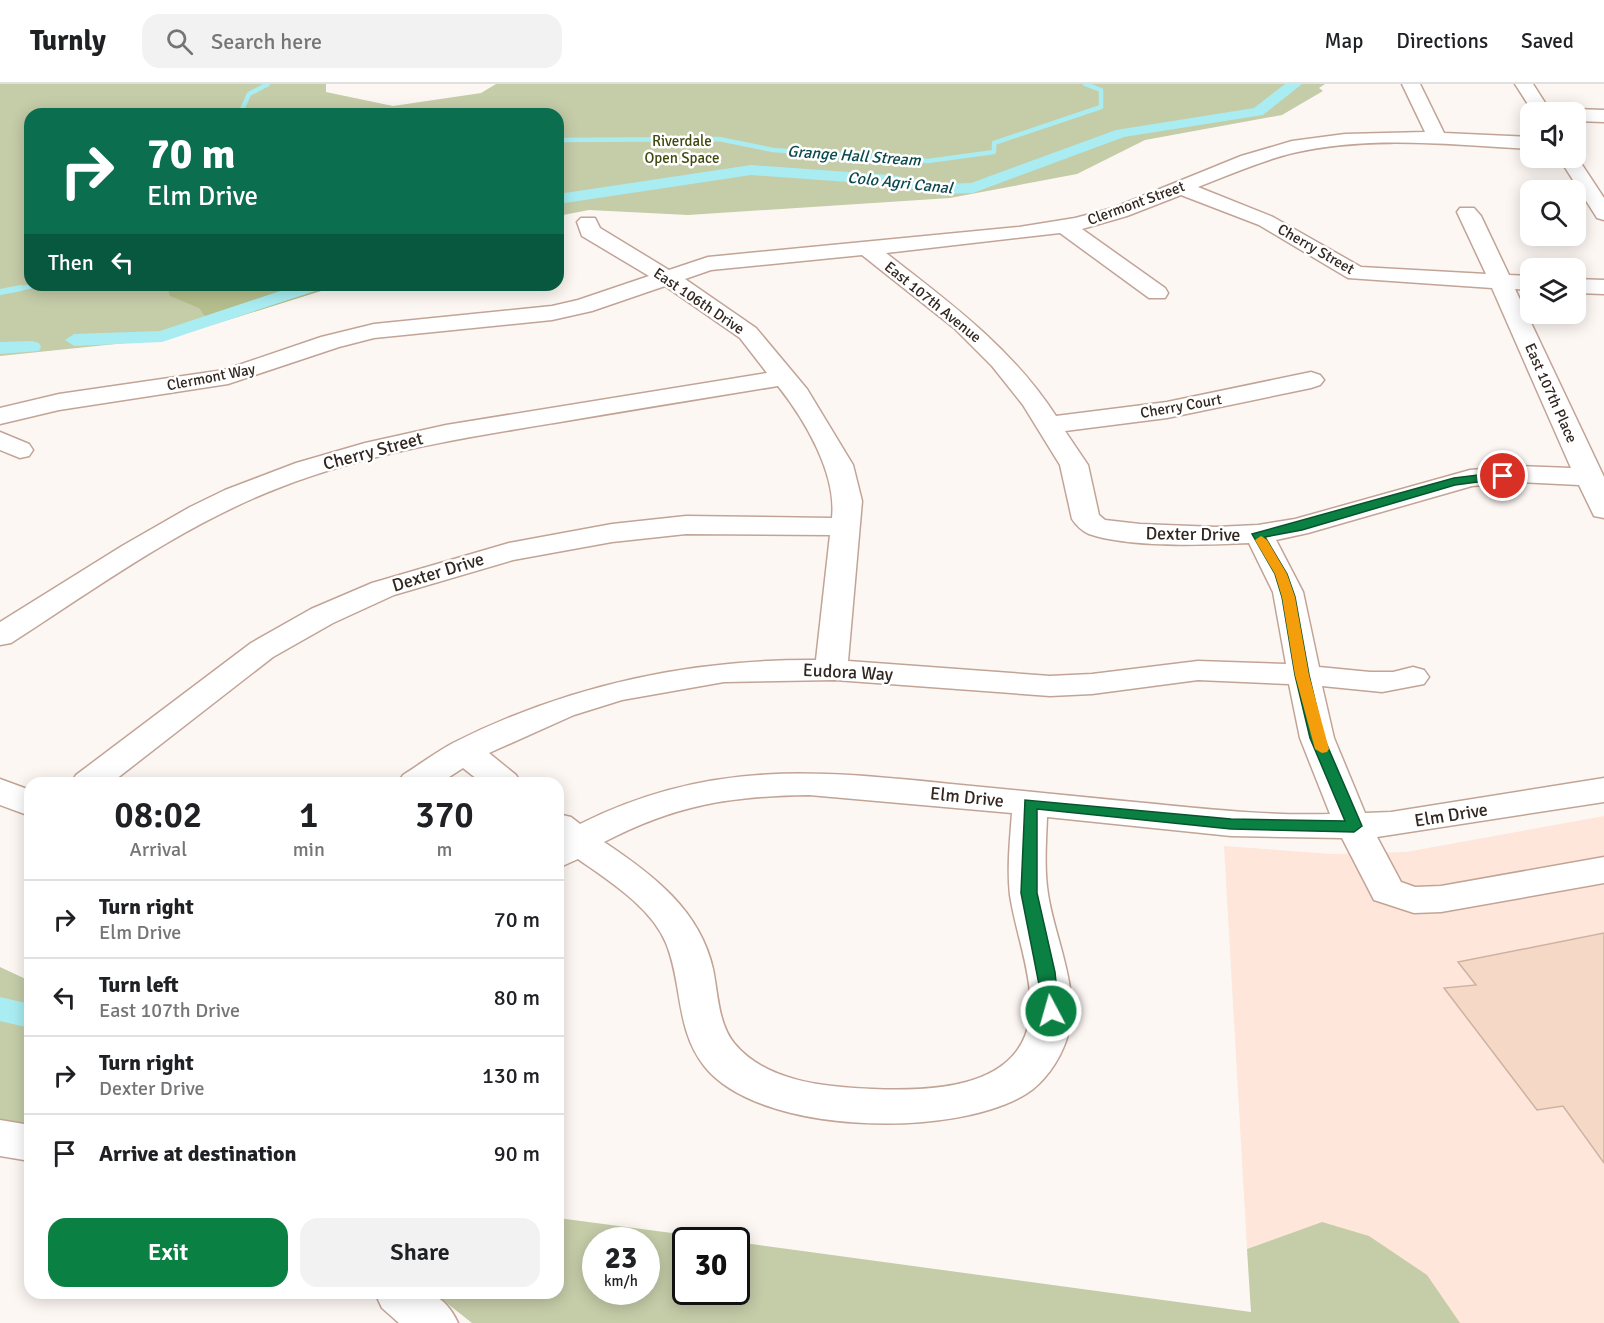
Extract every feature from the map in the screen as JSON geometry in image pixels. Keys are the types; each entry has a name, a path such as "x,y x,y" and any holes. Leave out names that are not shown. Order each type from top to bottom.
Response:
{"street":[{"path":"1411,84 1437,138"},
{"path":"1524,84 1536,102"},
{"path":"1586,115 1604,116"},
{"name":"Clermont Street","path":"668,279 708,264 1064,226 1120,212 1248,159 1292,147 1364,139 1437,138 1520,142"},
{"path":"1575,168 1604,214"},
{"name":"Cherry Street","path":"1182,188 1258,217 1356,273 1520,283"},
{"name":"East 107th Place","path":"1467,212 1604,510"},
{"name":"East 106th Drive","path":"588,222 590,231 734,322 786,377 839,465 848,501 831,670"},
{"path":"1064,226 1157,293"},
{"name":"East 107th Avenue","path":"866,248 963,323 1001,361 1050,425 1074,465 1084,513"},
{"name":"Clermont Way","path":"0,417 60,402 228,377 349,337 397,328 453,312 565,310 600,302 668,279"},
{"path":"1586,286 1604,287"},
{"name":"Cherry Street","path":"0,636 176,526 237,495 306,468 374,448 457,430 786,377"},
{"name":"Cherry Court","path":"1050,425 1167,411 1311,380"},
{"name":"Dexter Drive","path":"1084,513 1090,524 1106,529 1175,535 1258,534 1298,527 1470,478 1520,474 1590,477"},
{"name":"Dexter Drive","path":"96,777 262,650 322,616 417,578 510,552 630,531 706,524 846,527"},
{"path":"1258,534 1281,574 1288,597 1302,675 1317,738 1354,826 1387,891 1414,900 1441,899 1604,870"},
{"name":"Eudora Way","path":"424,777 464,751 554,710 609,693 698,676 831,670 1047,686 1101,684 1187,671 1302,675 1374,681 1396,681 1413,677"},
{"path":"464,751 496,777"},
{"name":"Elm Drive","path":"564,840 681,796 744,784 820,783 1231,824 1354,826 1391,824 1604,790"},
{"path":"0,791 24,801"},
{"path":"564,840 649,896 667,913 684,940 694,967 706,1033 719,1054 730,1066 761,1085 806,1098 856,1105 916,1107 951,1104 991,1093 1021,1074 1040,1053 1046,1041 1051,1011 1047,972 1029,893 1030,803"},
{"path":"0,1138 24,1142"},
{"path":"406,1299 434,1323"}],"shaded area":[{"path":"1604,816 1604,1323 1460,1323 1322,1222 1247,1249 1224,846 1332,854 1406,852"}],"green space":[{"name":"Riverdale Open Space","path":"0,84 326,84 326,92 393,106 481,93 496,84 1325,84 1319,88 1323,91 1282,115 1145,140 1077,174 950,198 688,215 589,210 564,215 564,108 24,108 24,291 320,291 164,339 0,356"},
{"path":"168,291 321,291 212,325 199,308 170,296"},
{"path":"0,967 24,978 24,1139 0,1135"},
{"path":"564,1219 626,1227 582,1227 582,1305 660,1305 660,1231 672,1233 672,1305 750,1305 750,1244 1251,1312 1247,1249 1322,1222 1369,1236 1427,1275 1460,1323 472,1323 442,1299 564,1299"}],"building":[{"path":"1604,933 1604,1163 1563,1106 1537,1110 1444,988 1476,985 1458,962"}],"waterway":[{"path":"243,108 249,94 268,84"},
{"name":"Grange Hall Stream","path":"564,140 719,139 773,150 928,161 994,152 994,143 1101,107 1101,90 1085,84"},
{"name":"Colo Agri Canal","path":"564,198 751,170 890,180 941,189 973,188 1121,133 1258,112 1277,95 1295,84"},
{"name":"Grange Hall Stream","path":"0,292 21,288"},
{"name":"Grange Hall Stream","path":"13,290 24,288"},
{"name":"Colo Agri Canal","path":"74,340 162,336 297,291"},
{"name":"Colo Agri Canal","path":"0,348 32,347"},
{"name":"Colo Agri Canal","path":"0,1009 24,1015"}],"slow traffic":[{"path":"1261,540 1281,574 1288,597 1302,675 1317,738 1322,749"}],"route":[{"path":"1051,1011 1047,972 1029,893 1030,803 1231,824 1354,826 1317,738 1302,675 1293,619 1281,574 1258,534 1298,527 1470,478 1503,476"}]}
